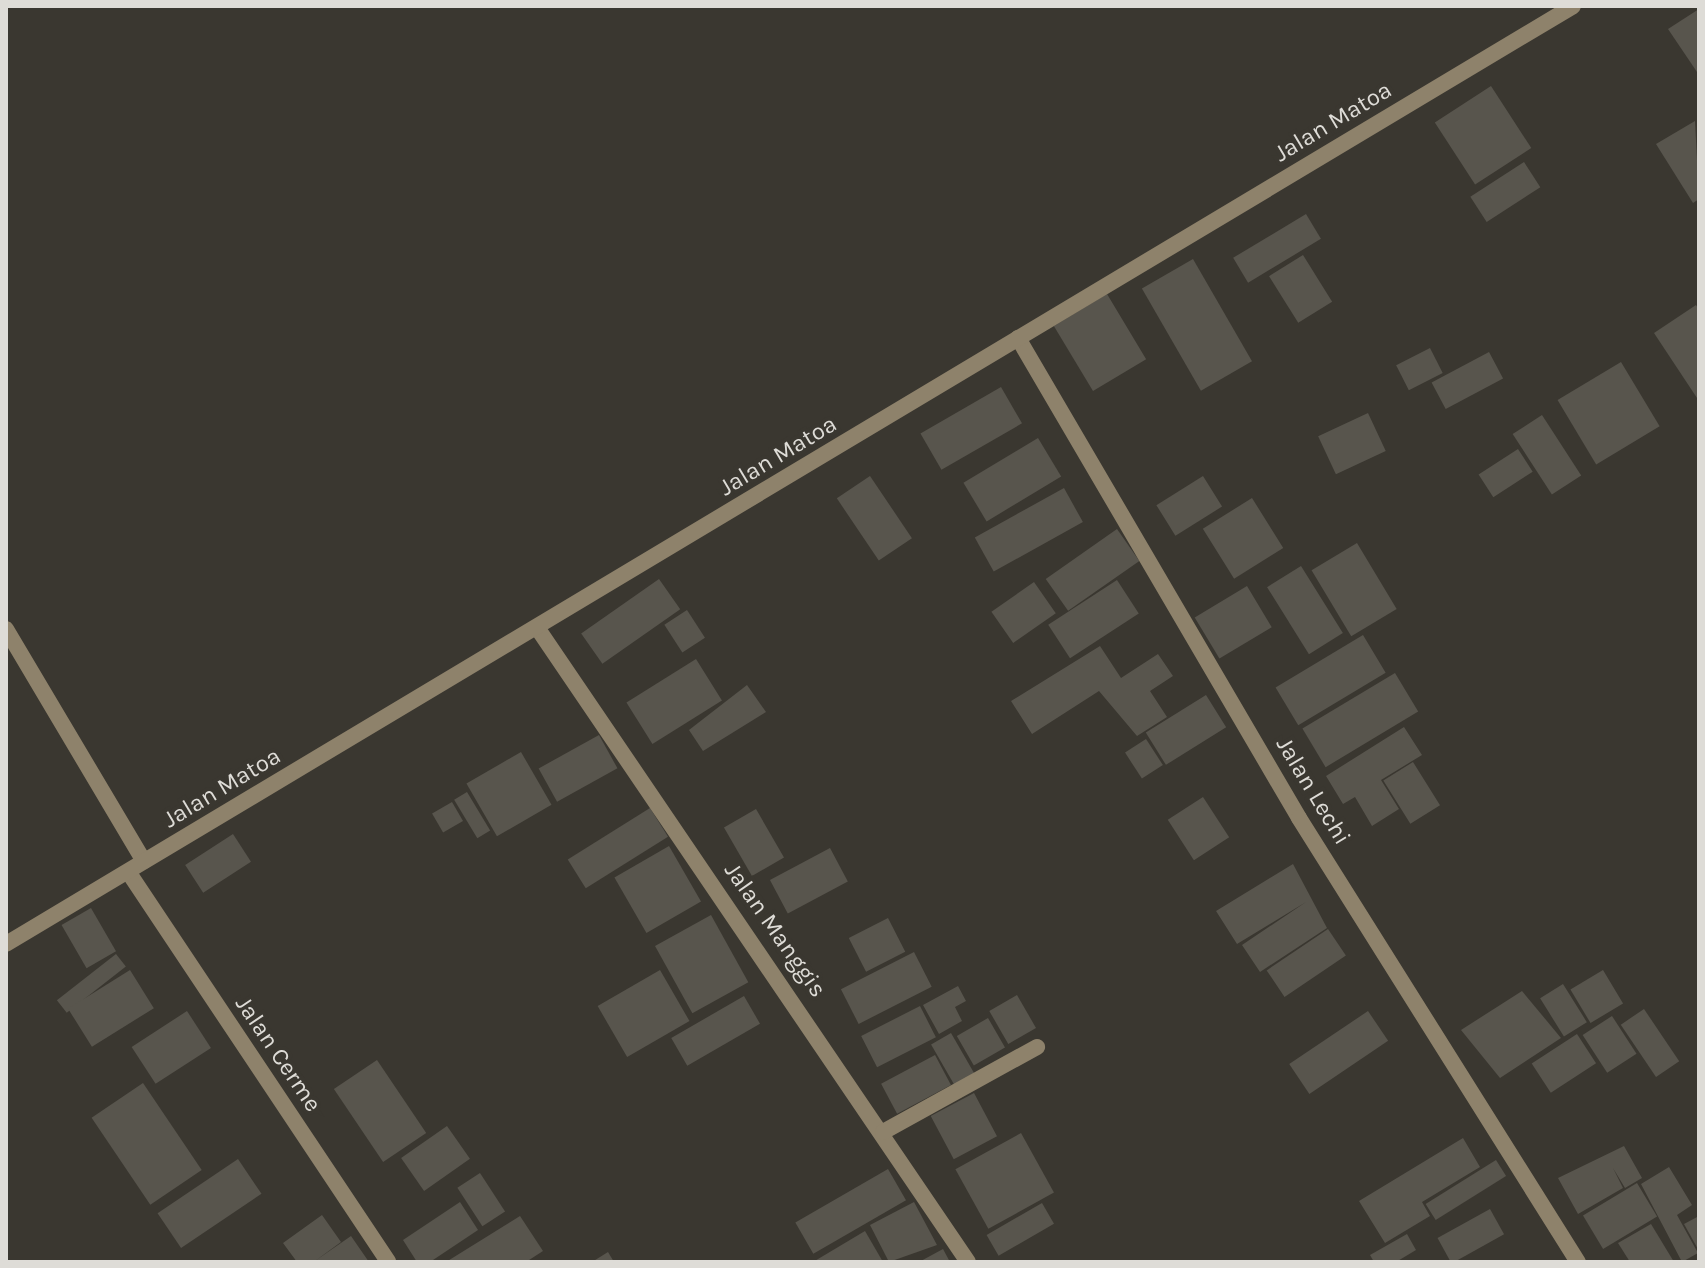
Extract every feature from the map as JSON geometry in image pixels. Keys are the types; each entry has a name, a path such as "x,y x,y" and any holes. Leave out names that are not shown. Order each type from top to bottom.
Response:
{"street":[{"name":"Jalan Matoa","path":"6,944 538,629 1573,6"},
{"name":"Jalan Lechi","path":"1018,338 1299,818 1578,1262"},
{"path":"6,629 144,861"},
{"name":"Jalan Manggis","path":"538,629 883,1132 968,1262"},
{"name":"Jalan Cerme","path":"129,873 388,1262"},
{"path":"883,1132 1037,1047"}],"building":[{"path":"1699,9 1699,70 1697,72 1668,29"},
{"path":"1491,86 1531,148 1475,185 1435,122"},
{"path":"1695,121 1699,199 1693,203 1656,144"},
{"path":"1524,162 1540,187 1487,222 1470,197"},
{"path":"1306,214 1321,239 1248,283 1233,258"},
{"path":"1303,255 1332,302 1298,323 1269,276"},
{"path":"1193,259 1252,361 1201,391 1142,288"},
{"path":"1107,294 1146,359 1093,391 1054,326"},
{"path":"1696,305 1699,310 1699,401 1654,333"},
{"path":"1430,348 1443,373 1409,390 1396,365"},
{"path":"1489,352 1503,378 1446,409 1432,383"},
{"path":"1621,362 1660,426 1596,464 1558,400"},
{"path":"1001,387 1022,423 941,470 920,434"},
{"path":"1368,413 1386,451 1336,474 1318,436"},
{"path":"1542,415 1581,475 1552,494 1513,434"},
{"path":"1038,438 1061,477 987,521 963,483"},
{"path":"1518,449 1533,472 1493,497 1479,475"},
{"path":"870,476 912,538 879,561 837,498"},
{"path":"1203,476 1222,507 1175,536 1156,505"},
{"path":"1064,488 1083,522 994,572 975,537"},
{"path":"1252,498 1283,548 1234,579 1203,529"},
{"path":"1117,529 1139,561 1068,611 1046,579"},
{"path":"1357,543 1397,609 1351,636 1312,570"},
{"path":"1301,566 1343,633 1309,654 1267,587"},
{"path":"659,579 680,609 602,664 581,633"},
{"path":"1117,580 1139,614 1070,658 1048,625"},
{"path":"1034,582 1056,613 1013,643 991,612"},
{"path":"1247,586 1272,627 1219,659 1195,617"},
{"path":"687,610 705,638 682,652 664,625"},
{"path":"1363,635 1386,673 1298,725 1276,688"},
{"path":"1100,646 1121,678 1158,654 1173,676 1150,691 1167,717 1137,736 1099,691 1032,734 1011,701"},
{"path":"696,659 722,701 652,744 626,702"},
{"path":"1395,673 1418,712 1326,767 1302,729"},
{"path":"747,685 766,712 703,751 689,730"},
{"path":"1206,695 1226,727 1166,765 1146,733"},
{"path":"1404,727 1422,755 1381,780 1399,809 1372,826 1355,797 1343,804 1326,776"},
{"path":"599,735 617,768 557,802 539,768"},
{"path":"1146,739 1163,765 1142,779 1125,753"},
{"path":"521,752 552,805 497,836 466,784"},
{"path":"1413,762 1440,805 1410,824 1383,781"},
{"path":"467,792 490,831 477,838 454,800"},
{"path":"1203,797 1229,837 1194,860 1168,820"},
{"path":"452,802 463,821 443,833 432,814"},
{"path":"650,808 668,837 586,888 568,859"},
{"path":"756,809 784,857 752,876 724,828"},
{"path":"233,834 251,862 203,893 185,865"},
{"path":"669,846 701,901 646,933 614,878"},
{"path":"830,848 848,882 788,913 770,880"},
{"path":"1293,864 1327,928 1260,972 1242,945 1306,902 1237,944 1216,911"},
{"path":"91,908 116,951 87,968 62,925"},
{"path":"711,915 748,982 692,1013 655,946"},
{"path":"888,918 905,952 866,972 849,938"},
{"path":"1328,929 1346,956 1285,997 1267,970"},
{"path":"914,952 932,987 859,1024 841,989"},
{"path":"116,954 126,967 67,1013 57,1000"},
{"path":"130,970 154,1008 92,1047 68,1009"},
{"path":"660,970 690,1021 627,1057 598,1006"},
{"path":"1603,970 1623,1003 1591,1023 1570,990"},
{"path":"1563,984 1587,1022 1564,1036 1540,998"},
{"path":"958,986 966,1001 955,1007 962,1021 939,1034 923,1005"},
{"path":"1522,991 1561,1038 1500,1078 1461,1030"},
{"path":"1017,995 1036,1028 1008,1044 989,1011"},
{"path":"744,996 760,1024 687,1066 671,1038"},
{"path":"920,1006 936,1037 877,1067 861,1036"},
{"path":"1644,1009 1679,1061 1656,1077 1621,1025"},
{"path":"187,1011 211,1048 156,1084 132,1047"},
{"path":"1368,1011 1388,1041 1309,1094 1289,1064"},
{"path":"1612,1016 1637,1054 1607,1073 1583,1035"},
{"path":"988,1018 1005,1047 974,1065 957,1036"},
{"path":"951,1033 976,1077 957,1089 931,1044"},
{"path":"1577,1034 1596,1063 1551,1093 1532,1063"},
{"path":"935,1055 951,1085 897,1114 881,1084"},
{"path":"377,1060 426,1133 383,1162 334,1089"},
{"path":"143,1083 202,1170 150,1205 92,1118"},
{"path":"974,1093 997,1136 954,1159 931,1116"},
{"path":"447,1126 470,1159 424,1191 401,1158"},
{"path":"1021,1133 1054,1192 988,1229 955,1169"},
{"path":"1463,1138 1480,1167 1422,1202 1430,1216 1385,1243 1359,1201"},
{"path":"1624,1146 1642,1178 1625,1188 1613,1168 1623,1188 1578,1214 1558,1178"},
{"path":"238,1159 261,1194 181,1248 158,1213"},
{"path":"1496,1160 1506,1176 1436,1220 1426,1204"},
{"path":"1669,1167 1692,1205 1677,1215 1698,1253 1682,1262 1641,1184"},
{"path":"888,1169 906,1200 813,1254 795,1222"},
{"path":"480,1173 505,1212 482,1226 457,1188"},
{"path":"1637,1183 1657,1216 1603,1249 1583,1215"},
{"path":"460,1202 478,1230 430,1262 417,1262 403,1240"},
{"path":"914,1202 937,1245 889,1262 870,1225"},
{"path":"1042,1203 1054,1224 999,1256 987,1235"},
{"path":"1490,1209 1504,1234 1454,1262 1451,1262 1438,1238"},
{"path":"322,1215 341,1242 315,1261 351,1236 369,1262 297,1262 283,1243"},
{"path":"520,1216 543,1251 526,1262 446,1262"},
{"path":"1699,1216 1699,1251 1684,1224"},
{"path":"1651,1224 1674,1262 1630,1262 1618,1243"},
{"path":"865,1231 883,1262 813,1262"},
{"path":"1407,1234 1416,1250 1396,1262 1374,1262 1370,1255"},
{"path":"943,1249 950,1262 919,1262"},
{"path":"608,1252 614,1262 592,1262"}]}
